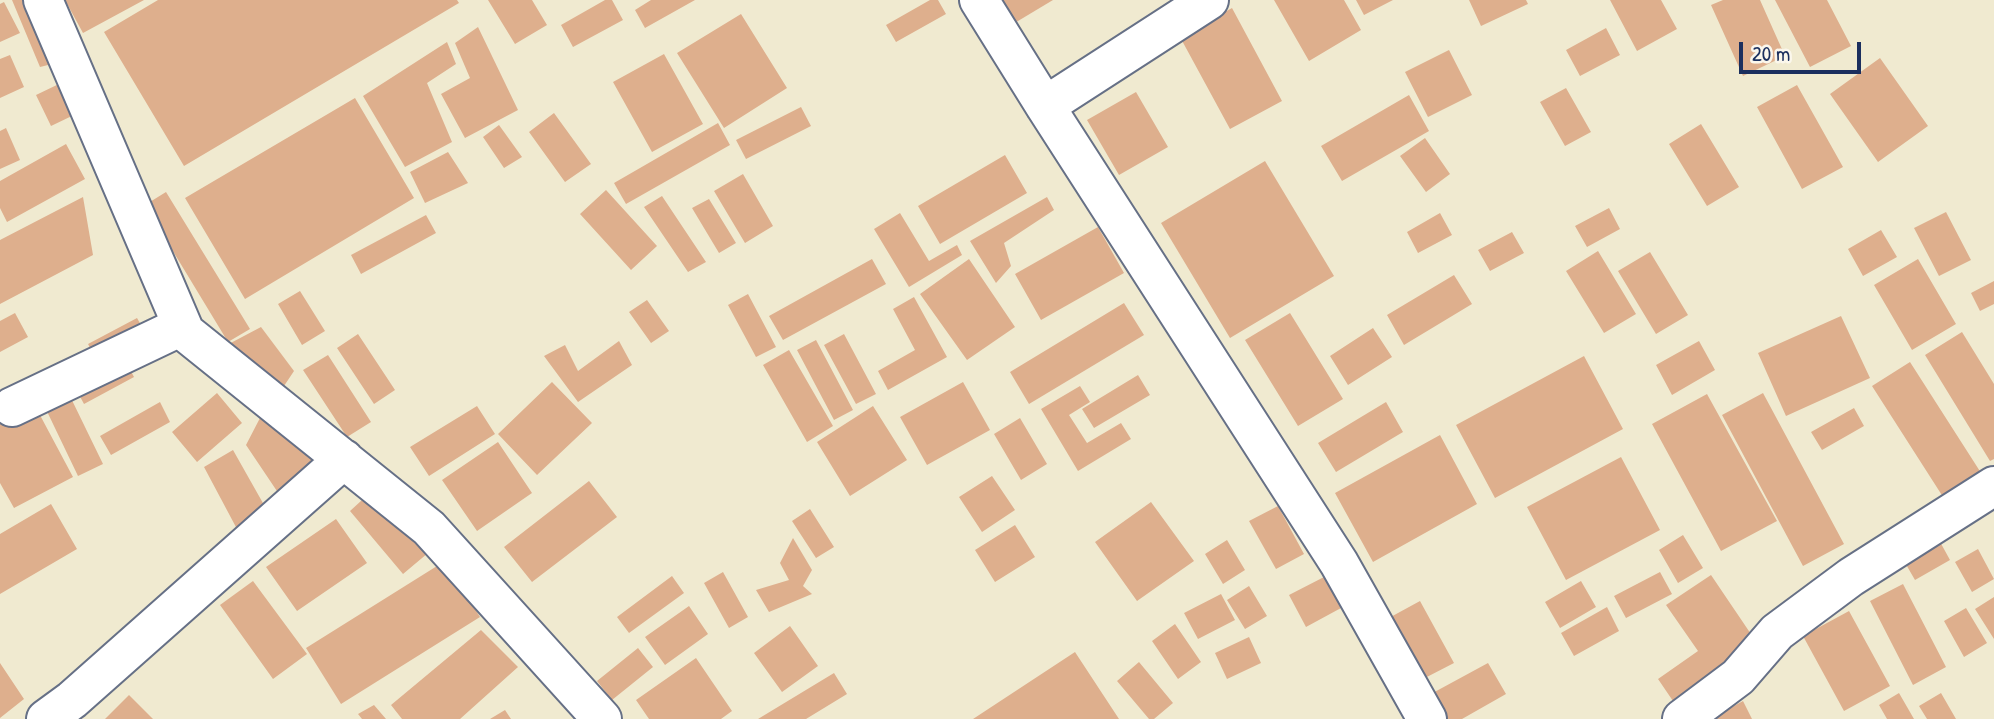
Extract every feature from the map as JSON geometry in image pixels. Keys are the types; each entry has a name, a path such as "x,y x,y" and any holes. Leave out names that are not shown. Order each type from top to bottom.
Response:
{"street":[{"path":"43,0 185,332 429,528 602,719"},
{"path":"979,0 1339,563 1427,719"},
{"path":"1045,106 1209,0"},
{"path":"12,408 182,326"},
{"path":"46,719 72,700 344,459"},
{"path":"1682,719 1738,677 1787,624 1851,577 1994,486"}],"building":[{"path":"12,0 32,0 56,63 40,67"},
{"path":"65,0 144,0 83,33"},
{"path":"158,0 457,0 459,3 184,166 104,32"},
{"path":"488,0 532,0 547,25 515,44"},
{"path":"605,0 612,0 623,20 573,47 561,25"},
{"path":"651,0 695,0 645,28 635,10"},
{"path":"930,0 938,0 946,14 896,42 886,25"},
{"path":"999,0 1053,0 1013,24"},
{"path":"1274,0 1344,0 1361,30 1309,61"},
{"path":"1356,0 1393,0 1364,15"},
{"path":"1469,0 1526,0 1528,4 1481,26"},
{"path":"1610,0 1661,0 1677,29 1637,51"},
{"path":"1723,0 1760,0 1785,56 1743,76 1711,5"},
{"path":"1775,0 1827,0 1851,46 1810,67"},
{"path":"4,2 20,33 0,42 0,4"},
{"path":"1232,8 1282,101 1230,129 1180,37"},
{"path":"741,14 787,88 724,128 677,53"},
{"path":"478,27 518,110 465,138 441,94 470,78 455,43"},
{"path":"1606,28 1620,55 1580,76 1566,50"},
{"path":"447,42 456,64 427,83 452,142 405,167 363,96"},
{"path":"1449,50 1472,95 1428,117 1405,72"},
{"path":"664,54 703,124 652,152 613,82"},
{"path":"10,55 24,87 0,98 0,59"},
{"path":"1880,58 1928,126 1878,162 1830,94"},
{"path":"61,83 76,114 51,126 36,95"},
{"path":"1797,85 1843,167 1802,189 1757,107"},
{"path":"1566,88 1591,132 1565,146 1540,102"},
{"path":"1136,92 1168,147 1119,175 1087,120"},
{"path":"1409,95 1429,131 1342,181 1321,146"},
{"path":"355,98 414,198 245,299 185,198"},
{"path":"801,107 811,126 746,159 736,140"},
{"path":"554,113 591,164 565,182 529,132"},
{"path":"718,123 730,145 626,204 614,183"},
{"path":"1701,124 1739,187 1707,206 1669,144"},
{"path":"499,125 522,157 504,168 483,137"},
{"path":"6,128 20,160 0,169 0,131"},
{"path":"1425,138 1450,174 1426,192 1400,156"},
{"path":"66,144 85,179 7,222 0,208 0,181"},
{"path":"448,152 468,183 425,203 410,172"},
{"path":"1005,155 1027,193 940,244 918,206"},
{"path":"1265,161 1334,276 1230,338 1161,223"},
{"path":"743,174 773,226 745,243 714,191"},
{"path":"606,190 657,246 631,270 580,214"},
{"path":"166,192 250,329 228,342 145,205"},
{"path":"662,196 706,262 688,272 644,207"},
{"path":"83,197 93,255 0,304 0,240"},
{"path":"1047,197 1054,210 1004,243 1011,266 996,283 970,241"},
{"path":"709,199 736,243 719,253 692,208"},
{"path":"1609,208 1620,229 1587,247 1575,226"},
{"path":"1946,212 1971,260 1939,276 1914,228"},
{"path":"900,213 929,261 957,245 962,255 909,287 874,229"},
{"path":"1440,213 1452,235 1418,253 1407,232"},
{"path":"426,215 436,233 361,274 351,255"},
{"path":"1098,227 1124,273 1041,320 1015,274"},
{"path":"1881,230 1897,257 1863,276 1848,249"},
{"path":"1512,232 1524,253 1490,271 1478,250"},
{"path":"1598,251 1636,314 1604,333 1566,271"},
{"path":"1650,252 1688,315 1656,334 1618,271"},
{"path":"872,259 886,284 783,340 769,316"},
{"path":"969,259 1015,327 967,360 920,294"},
{"path":"1918,259 1956,324 1912,350 1874,285"},
{"path":"1454,275 1472,304 1404,345 1387,315"},
{"path":"1994,281 1994,304 1980,311 1971,293"},
{"path":"300,291 325,331 302,345 278,304"},
{"path":"748,294 776,347 756,357 728,305"},
{"path":"914,297 947,357 888,390 878,371 915,350 893,309"},
{"path":"647,300 669,331 651,343 629,312"},
{"path":"1124,303 1144,335 1029,404 1010,372"},
{"path":"15,313 28,337 0,352 0,321"},
{"path":"1290,313 1343,399 1298,426 1245,340"},
{"path":"1841,316 1870,378 1786,416 1758,353"},
{"path":"137,318 145,332 96,359 88,344"},
{"path":"261,327 294,371 280,392 225,346"},
{"path":"1373,328 1392,357 1348,385 1330,356"},
{"path":"1962,332 1994,384 1994,459 1990,461 1925,355"},
{"path":"358,334 395,390 374,404 337,348"},
{"path":"844,334 876,394 856,404 824,345"},
{"path":"816,340 853,410 834,420 797,350"},
{"path":"619,341 632,365 578,402 544,356 565,345 578,371"},
{"path":"1699,341 1715,370 1672,395 1656,365"},
{"path":"789,350 833,426 807,442 763,365"},
{"path":"328,355 371,422 347,437 303,370"},
{"path":"1584,356 1623,429 1495,498 1456,425"},
{"path":"126,362 134,377 84,404 76,389"},
{"path":"1910,362 1983,476 1945,500 1872,386"},
{"path":"1138,375 1150,395 1094,428 1082,409"},
{"path":"552,382 592,423 537,475 498,434"},
{"path":"963,382 990,430 927,465 900,417"},
{"path":"1080,386 1090,402 1069,415 1087,443 1121,423 1131,439 1078,471 1041,409"},
{"path":"67,390 103,464 78,476 42,401"},
{"path":"217,393 242,423 197,462 172,432"},
{"path":"1763,393 1844,544 1803,566 1722,415"},
{"path":"1707,394 1777,521 1721,551 1652,424"},
{"path":"33,402 73,477 14,508 0,483 0,405"},
{"path":"160,402 170,422 111,455 100,436"},
{"path":"1386,402 1403,432 1336,472 1318,443"},
{"path":"477,406 495,434 429,476 410,447"},
{"path":"873,406 907,460 850,496 817,442"},
{"path":"1854,408 1864,426 1822,450 1811,432"},
{"path":"260,418 327,453 287,506 246,445"},
{"path":"1020,418 1047,464 1021,480 994,434"},
{"path":"1440,435 1477,504 1373,562 1335,493"},
{"path":"498,442 532,493 477,531 442,480"},
{"path":"233,450 268,512 237,529 204,467"},
{"path":"1621,457 1660,530 1566,580 1527,507"},
{"path":"992,476 1015,510 982,532 959,497"},
{"path":"589,481 617,517 532,582 504,547"},
{"path":"373,490 428,553 403,574 350,511"},
{"path":"1151,502 1194,561 1137,601 1095,542"},
{"path":"51,504 77,549 0,594 0,534"},
{"path":"1278,506 1304,554 1276,569 1249,521"},
{"path":"810,509 834,547 816,558 792,521"},
{"path":"336,519 367,563 297,611 266,567"},
{"path":"1015,525 1035,557 995,582 975,550"},
{"path":"1683,535 1703,568 1678,583 1659,550"},
{"path":"793,538 812,570 803,586 812,594 769,612 756,590 789,580 780,563"},
{"path":"1227,540 1245,570 1223,584 1205,554"},
{"path":"1939,540 1950,560 1915,580 1904,561"},
{"path":"1978,549 1994,579 1972,592 1955,562"},
{"path":"445,561 480,617 341,704 306,648"},
{"path":"723,572 748,617 729,628 704,583"},
{"path":"1660,572 1672,594 1626,618 1614,596"},
{"path":"1711,575 1757,643 1673,701 1658,679 1698,651 1666,605"},
{"path":"672,576 684,593 629,633 617,617"},
{"path":"1324,577 1341,608 1306,627 1289,595"},
{"path":"253,581 307,654 273,679 220,605"},
{"path":"1581,581 1596,607 1560,628 1545,602"},
{"path":"1903,584 1946,667 1913,685 1870,601"},
{"path":"1249,586 1267,616 1245,629 1227,600"},
{"path":"1221,594 1235,620 1198,639 1184,613"},
{"path":"1994,597 1994,639 1975,609"},
{"path":"1420,601 1454,663 1421,680 1387,619"},
{"path":"689,606 708,634 665,665 645,637"},
{"path":"1607,607 1619,631 1574,656 1561,633"},
{"path":"1966,608 1987,643 1964,657 1944,621"},
{"path":"1849,611 1890,686 1844,711 1803,636"},
{"path":"1175,624 1201,662 1178,679 1152,641"},
{"path":"790,626 818,666 782,692 754,653"},
{"path":"481,630 518,667 460,719 402,719 391,705"},
{"path":"1249,637 1261,663 1227,679 1215,653"},
{"path":"638,648 653,667 612,700 597,681"},
{"path":"1075,652 1119,719 973,719"},
{"path":"696,658 732,711 721,719 649,719 636,700"},
{"path":"1139,662 1173,703 1154,719 1149,719 1117,681"},
{"path":"0,663 24,699 0,718"},
{"path":"1488,663 1506,694 1462,719 1442,719 1429,695"},
{"path":"834,673 847,694 806,719 758,719"},
{"path":"1899,693 1914,719 1887,719 1879,705"},
{"path":"1941,693 1956,719 1927,719 1919,706"},
{"path":"129,695 153,719 105,719"},
{"path":"1743,701 1752,719 1710,719"},
{"path":"374,705 386,719 362,719 358,714"},
{"path":"505,710 511,719 490,719"}]}
